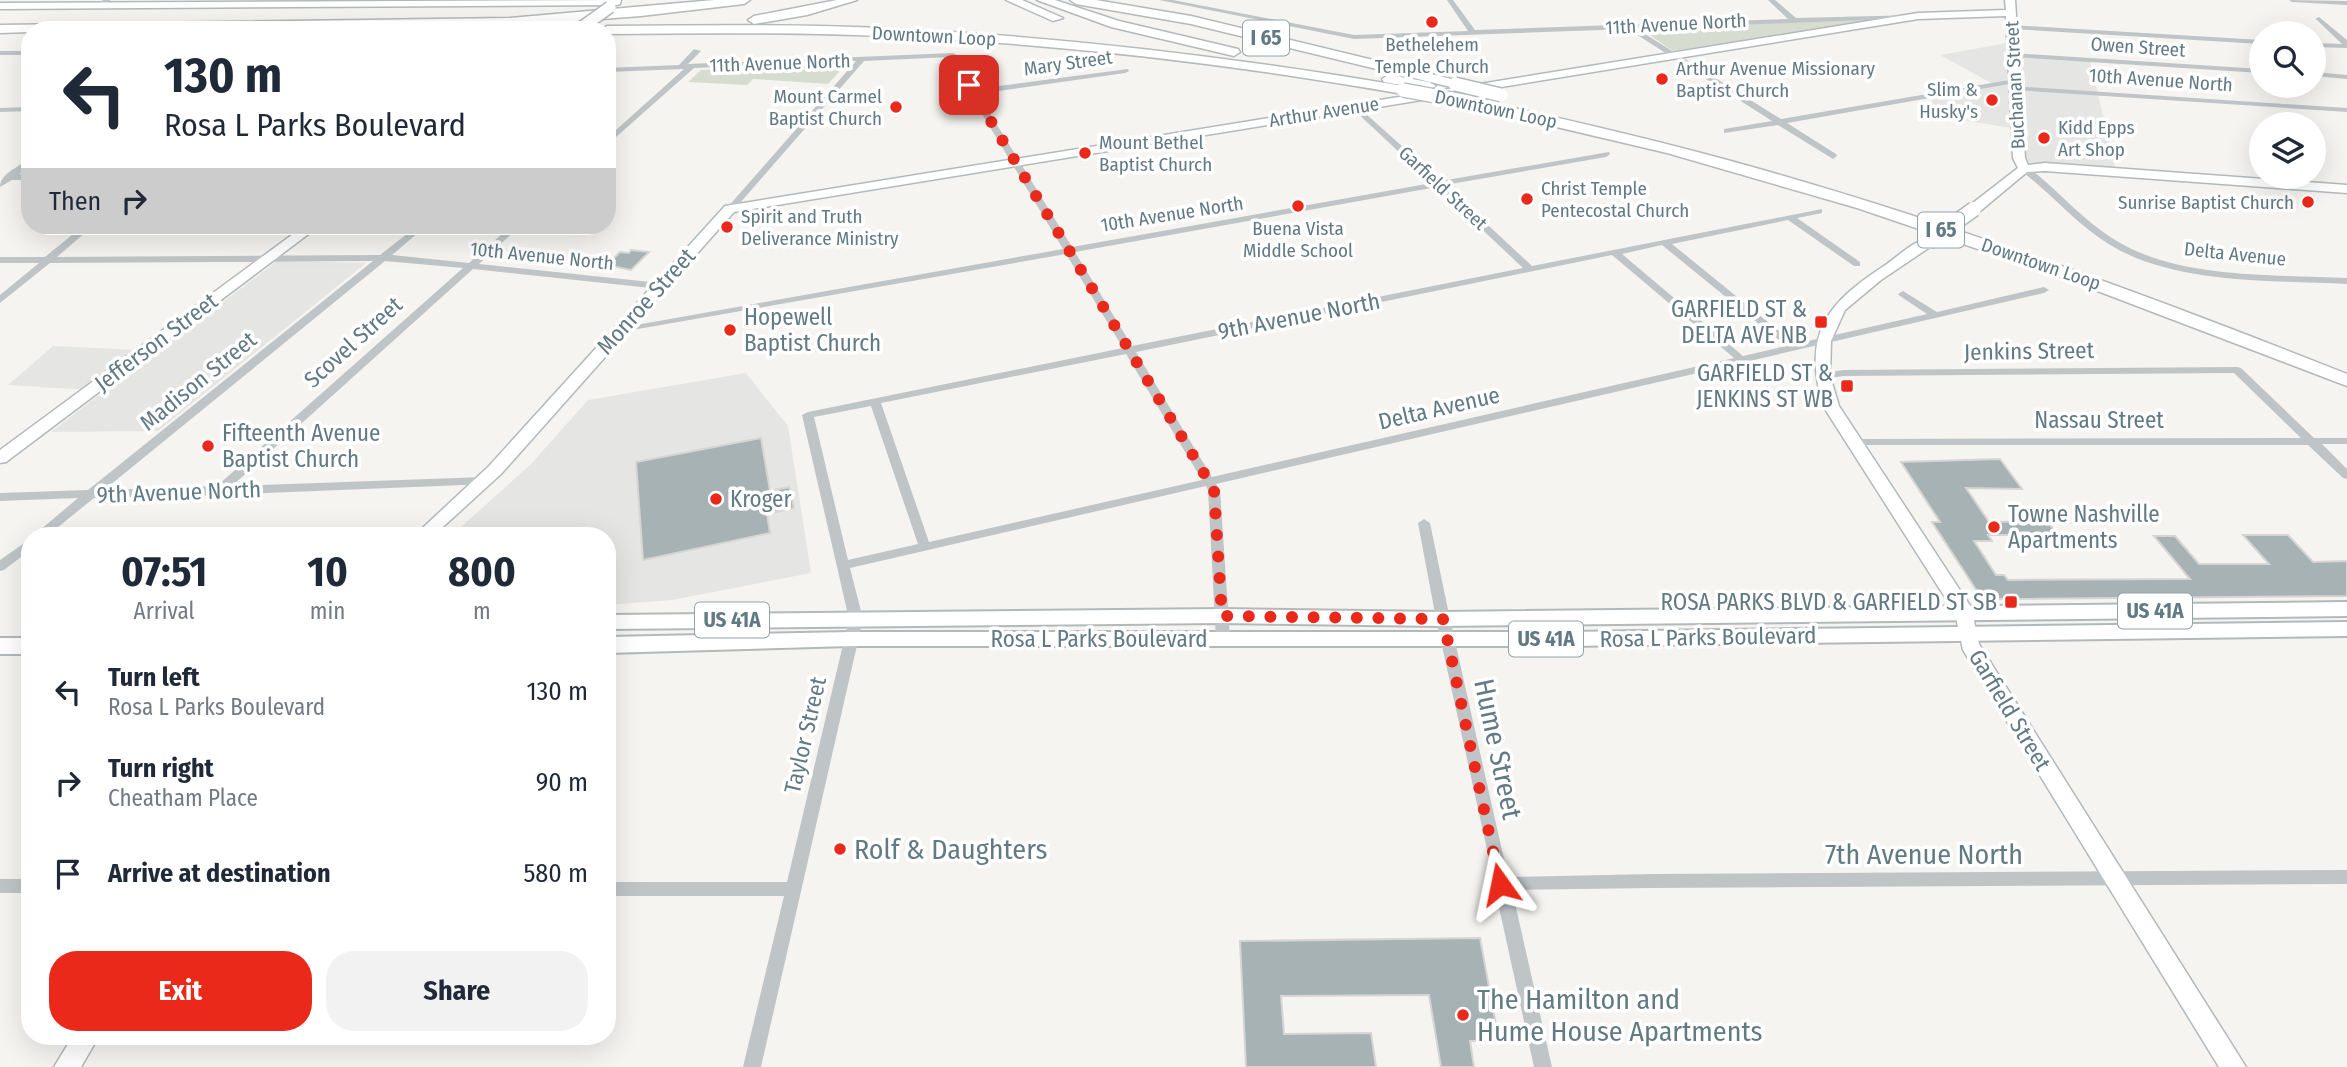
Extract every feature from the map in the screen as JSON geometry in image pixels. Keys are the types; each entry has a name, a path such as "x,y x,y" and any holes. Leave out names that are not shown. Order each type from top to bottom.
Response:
{"highway":[{"path":"473,21 694,0"},
{"path":"612,6 744,0"},
{"path":"1012,0 1074,24 1169,47 1311,74"},
{"path":"1044,0 1071,4 1177,40 1494,96"},
{"path":"616,29 752,20 845,2"},
{"name":"Downtown Loop","path":"1071,4 1191,20 1455,83 1494,96 1769,165 1929,213 2147,287 2347,365"},
{"path":"0,29 21,29"},
{"name":"Downtown Loop","path":"616,30 815,31 937,35 1086,47 1311,74 1468,103 1623,137 1804,186 2064,271 2347,380"},
{"path":"0,37 21,37"},
{"path":"2208,325 2347,389"}],"main road":[{"name":"Rosa L Parks Boulevard","path":"616,622 1223,639 1964,612 2347,609"},
{"name":"Rosa L Parks Boulevard","path":"616,644 854,629 1222,616 1445,629 1970,634 2347,629"},
{"path":"0,646 21,646"}],"street":[{"path":"1162,0 1342,35"},
{"path":"1450,0 1474,32"},
{"path":"1771,0 1793,19"},
{"name":"Buchanan Street","path":"2010,0 2019,158 2024,169"},
{"path":"2292,0 2347,3"},
{"path":"0,6 523,1 612,6"},
{"path":"591,21 612,6"},
{"name":"11th Avenue North","path":"1342,35 1366,38 1793,19 2011,13"},
{"name":"Arthur Avenue","path":"730,209 1918,16"},
{"path":"1851,17 1864,24"},
{"path":"2319,19 2347,45"},
{"path":"1628,26 1833,156"},
{"path":"2012,27 2249,40"},
{"path":"2326,44 2347,45"},
{"path":"682,66 697,51"},
{"path":"0,53 21,53"},
{"name":"11th Avenue North","path":"616,70 953,55 973,92"},
{"name":"Owen Street","path":"2014,55 2249,70"},
{"name":"Monroe Street","path":"432,527 484,481 862,59"},
{"path":"616,135 692,66"},
{"name":"Mary Street","path":"973,92 1125,71"},
{"path":"2326,75 2347,77"},
{"name":"10th Avenue North","path":"1727,131 2015,84 2347,110"},
{"path":"973,92 1214,490 1223,639"},
{"name":"Garfield Street","path":"1356,107 1530,269"},
{"path":"0,110 21,110"},
{"name":"10th Avenue North","path":"619,331 1606,154"},
{"path":"0,184 4,177 21,167"},
{"path":"1824,341 1839,308 1876,277 1974,209 2024,169 2045,167 2347,189"},
{"name":"Delta Avenue","path":"2024,169 2048,186 2110,241 2142,256 2199,270 2347,281"},
{"name":"9th Avenue North","path":"808,415 1819,211"},
{"path":"1790,217 1857,264"},
{"path":"0,300 77,235"},
{"name":"Jefferson Street","path":"0,458 300,235"},
{"name":"Madison Street","path":"50,527 411,235"},
{"name":"Scovel Street","path":"219,491 506,235"},
{"path":"1664,242 1793,347"},
{"path":"1614,252 1741,359"},
{"name":"10th Avenue North","path":"0,260 383,259 472,265 660,286"},
{"name":"Delta Avenue","path":"842,566 2044,290"},
{"path":"1903,294 1935,315"},
{"name":"Garfield Street","path":"1824,341 1822,376 1831,406 1964,612 1970,645 2233,1067"},
{"name":"Jenkins Street","path":"1822,376 1844,373 2237,370 2311,441"},
{"path":"875,401 925,547"},
{"name":"Taylor Street","path":"752,1067 791,889 854,629 808,415"},
{"path":"2311,441 2347,475"},
{"name":"Nassau Street","path":"1852,442 2347,441"},
{"name":"9th Avenue North","path":"0,497 484,481"},
{"name":"Hume Street","path":"1424,523 1500,884 1543,1067"},
{"path":"0,567 21,550"},
{"name":"7th Avenue North","path":"1500,884 2347,877"},
{"path":"0,886 21,886"},
{"path":"616,889 791,889"},
{"path":"68,1067 81,1045"}],"shaded area":[{"path":"1895,18 1673,51 1639,28"},
{"path":"2013,42 2014,55 2090,60 2116,172 2024,169 2018,129 1930,115 1932,95 1993,84 1940,55"},
{"path":"846,64 828,84 753,79 747,85 688,82 701,70"},
{"path":"277,261 366,263 158,431 51,432 104,391 8,385 53,346 158,351"},
{"path":"746,373 788,426 811,573 672,600 616,604 616,527 461,527 531,464 588,400"}],"building":[{"path":"631,250 649,252 631,270 607,265 620,252 629,253"},
{"name":"Kroger","path":"761,438 770,491 789,487 794,508 767,514 770,533 643,560 636,462"},
{"name":"Towne Nashville Apartments","path":"2000,459 2022,489 1966,488 1989,522 2047,521 2058,535 1988,535 1992,541 1974,541 1996,575 2004,575 2008,580 2190,579 2154,536 2175,536 2199,564 2269,564 2243,535 2288,535 2313,562 2347,561 2347,596 1993,599 1977,591 1932,522 1940,522 1901,462"},
{"name":"The Hamilton and Hume House Apartments","path":"1480,938 1499,1041 1470,1041 1474,1067 1441,1067 1429,995 1281,996 1284,1034 1371,1033 1376,1067 1246,1067 1240,941"}],"place":[{"name":"Bethelehem Temple Church","path":"1432,22"},
{"name":"Arthur Avenue Missionary Baptist Church","path":"1662,79"},
{"name":"Slim & Husky's","path":"1992,100"},
{"name":"Mount Carmel Baptist Church","path":"896,107"},
{"name":"Kidd Epps Art Shop","path":"2044,138"},
{"name":"Mount Bethel Baptist Church","path":"1085,153"},
{"name":"Christ Temple Pentecostal Church","path":"1527,199"},
{"name":"Sunrise Baptist Church","path":"2308,202"},
{"name":"Buena Vista Middle School","path":"1298,206"},
{"name":"Spirit and Truth Deliverance Ministry","path":"727,227"},
{"name":"GARFIELD ST & DELTA AVE NB","path":"1821,322"},
{"name":"Hopewell Baptist Church","path":"730,330"},
{"name":"GARFIELD ST & JENKINS ST WB","path":"1847,386"},
{"name":"Fifteenth Avenue Baptist Church","path":"208,446"},
{"name":"Kroger","path":"716,499"},
{"name":"Towne Nashville Apartments","path":"1994,527"},
{"name":"ROSA PARKS BLVD & GARFIELD ST SB","path":"2011,602"},
{"name":"Rolf & Daughters","path":"840,849"},
{"name":"The Hamilton and Hume House Apartments","path":"1463,1015"}],"route":[{"path":"969,85 1214,490 1222,616 1443,619 1500,884"}]}
